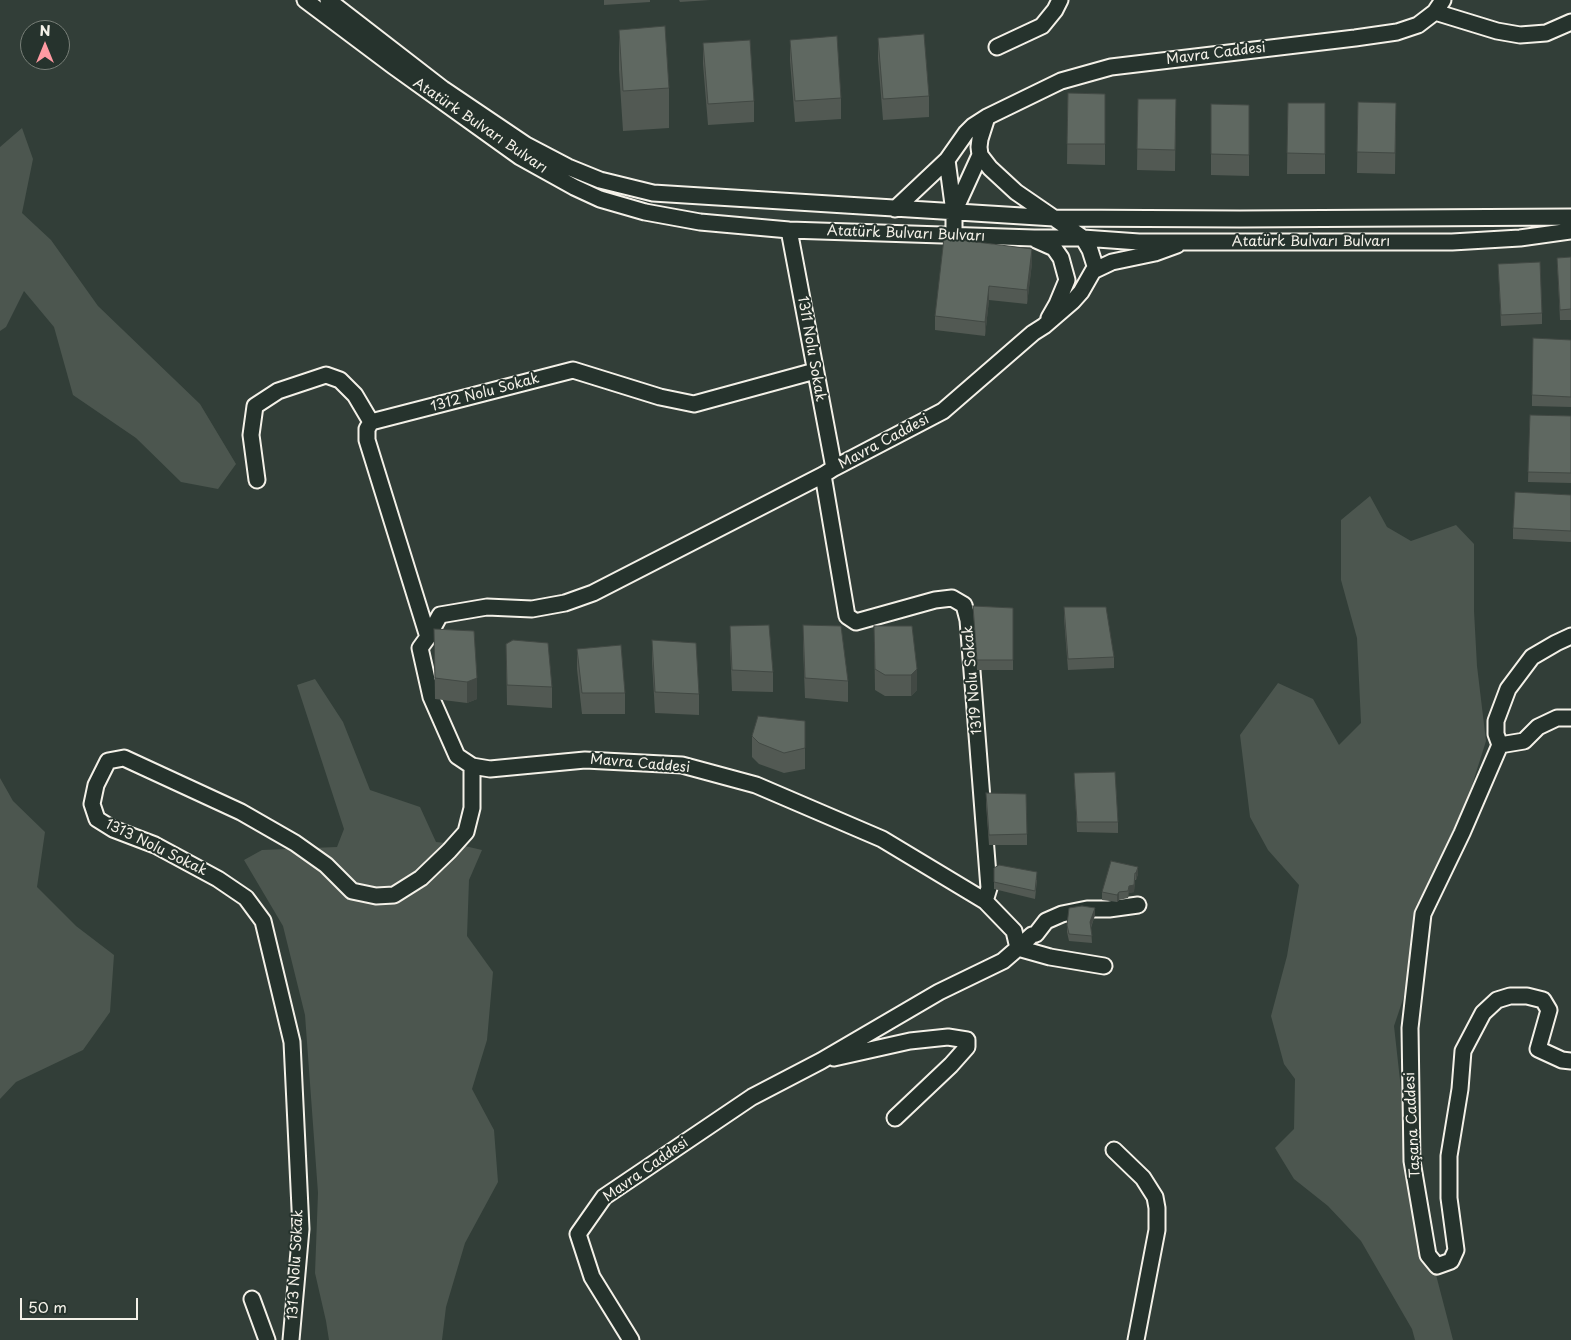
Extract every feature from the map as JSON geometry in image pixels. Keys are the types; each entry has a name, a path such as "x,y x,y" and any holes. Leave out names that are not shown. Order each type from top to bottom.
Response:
{"street":[{"name":"Atatürk Bulvarı Bulvarı","path":"305,0 520,157 574,187 600,198 645,212 700,222 789,230 1082,238 1139,242 1452,242 1569,234"},
{"name":"Atatürk Bulvarı Bulvarı","path":"328,0 443,89 526,145 568,167 600,180 653,193 1054,218 1571,217"},
{"path":"996,47 1042,26 1055,10 1060,0"},
{"name":"Mavra Caddesi","path":"895,209 947,160 966,133 987,116 1061,81 1111,67 1397,32 1418,25 1439,6"},
{"path":"1439,6 1497,31 1520,35 1546,33 1571,22"},
{"path":"987,116 978,147 980,155 990,168 1016,192 1082,238 1094,260 1096,269 1093,271"},
{"path":"954,212 980,155"},
{"path":"947,160 954,212 954,236"},
{"name":"1311 Nolu Sokak","path":"789,230 815,370 828,471"},
{"name":"Mavra Caddesi","path":"1034,238 1054,248 1061,258 1067,280 1057,304 1044,326"},
{"path":"1093,271 1112,262 1155,253 1188,242"},
{"name":"Mavra Caddesi","path":"632,1340 592,1277 578,1234 604,1197 752,1097 820,1061 939,992 1003,961 1018,948 1014,931 985,901 882,839 756,785 682,765 585,760 490,769 472,766 457,756 430,697 420,648 440,615 487,607 532,609 565,603 592,593 942,411 1073,301 1081,292 1093,271"},
{"name":"1312 Nolu Sokak","path":"371,422 573,370 660,397 694,404 815,370"},
{"path":"257,480 251,435 255,406 278,391 326,376 340,380 355,395 371,422 367,440 428,636"},
{"name":"1319 Nolu Sokak","path":"828,471 847,616 856,622 935,600 952,598 964,605 968,620 989,888 985,901"},
{"path":"1571,636 1556,642 1532,657 1508,689 1496,721 1496,734 1500,745 1524,741 1538,727 1557,718 1571,718"},
{"name":"Taşana Caddesi","path":"1500,745 1462,833 1423,914 1414,978 1410,1028 1412,1161 1428,1255 1436,1266 1451,1262 1456,1250 1449,1198 1449,1156 1460,1089 1463,1051 1483,1013 1497,1000 1510,996 1527,996 1544,1000 1549,1010 1538,1049 1562,1060 1571,1061"},
{"name":"1313 Nolu Sokak","path":"291,1340 301,1229 292,1042 263,921 246,898 218,878 155,845 113,829 97,819 92,804 96,784 108,761 124,758 242,812 295,843 326,866 352,890 376,896 394,895 421,878 466,832 472,808 472,766"},
{"path":"1018,948 1032,935 1036,934 1046,921 1062,914 1087,909 1109,909 1138,905"},
{"path":"1018,948 1104,966"},
{"path":"820,1061 910,1041 948,1038 967,1040 967,1047 951,1065 895,1118"},
{"path":"1114,1150 1143,1178 1154,1197 1157,1208 1157,1230 1136,1340"},
{"path":"252,1299 267,1340"}],"shaded area":[{"path":"22,128 33,159 22,213 51,240 98,306 200,404 236,464 218,489 181,482 136,438 73,395 54,327 24,291 6,327 0,331 0,147"},
{"path":"1370,496 1387,527 1411,541 1456,525 1474,544 1474,611 1477,666 1486,741 1394,1026 1411,1179 1453,1340 1415,1340 1412,1329 1361,1241 1328,1206 1294,1179 1275,1148 1294,1129 1295,1079 1284,1064 1271,1016 1287,956 1299,885 1268,850 1250,817 1240,735 1278,683 1313,699 1339,745 1361,723 1357,638 1341,580 1341,520"},
{"path":"315,679 343,722 370,790 420,807 436,842 482,850 469,880 467,936 493,972 487,1040 472,1089 494,1130 498,1182 465,1243 446,1307 442,1340 329,1340 315,1273 318,1193 305,1015 283,926 244,860 262,850 337,847 344,829 297,685"},
{"path":"0,778 13,801 45,832 37,887 76,926 114,955 110,1012 83,1050 16,1082 0,1099"}],"building":[{"path":"665,26 669,88 623,91 619,30"},
{"path":"924,34 929,96 883,99 878,38"},
{"path":"837,36 841,98 795,101 790,40"},
{"path":"750,40 754,101 708,104 703,43"},
{"path":"1068,93 1105,94 1105,144 1067,144"},
{"path":"1138,99 1176,99 1175,150 1137,149"},
{"path":"1358,102 1396,103 1395,153 1357,152"},
{"path":"1288,103 1325,103 1325,154 1287,153"},
{"path":"1211,104 1249,105 1249,155 1211,154"},
{"path":"944,238 1032,249 1027,290 989,286 985,322 935,316"},
{"path":"1571,257 1571,309 1560,310 1557,258"},
{"path":"1540,262 1542,313 1501,315 1498,264"},
{"path":"1533,338 1571,340 1571,397 1532,395"},
{"path":"1530,415 1571,416 1571,473 1528,472"},
{"path":"1515,492 1571,495 1571,531 1513,528"},
{"path":"973,606 1013,608 1013,660 977,660"},
{"path":"1064,607 1106,607 1114,657 1068,659"},
{"path":"769,625 773,672 732,670 730,626"},
{"path":"803,625 841,626 848,681 805,678"},
{"path":"874,626 912,626 917,669 911,675 885,675 875,669"},
{"path":"434,629 474,631 477,678 467,682 435,678"},
{"path":"513,640 548,643 552,687 507,685 506,644"},
{"path":"652,640 696,643 699,694 655,692"},
{"path":"621,645 625,693 582,693 577,649"},
{"path":"758,716 805,721 805,748 784,753 759,743 752,736"},
{"path":"1115,772 1118,822 1077,822 1074,773"},
{"path":"986,793 1026,794 1027,834 989,835"},
{"path":"1111,861 1138,867 1135,873 1134,885 1129,886 1128,891 1119,892 1117,895 1102,892"},
{"path":"999,865 1037,872 1035,891 994,882 994,868"},
{"path":"1082,906 1095,908 1090,922 1092,936 1069,934 1067,925 1069,908"}]}
